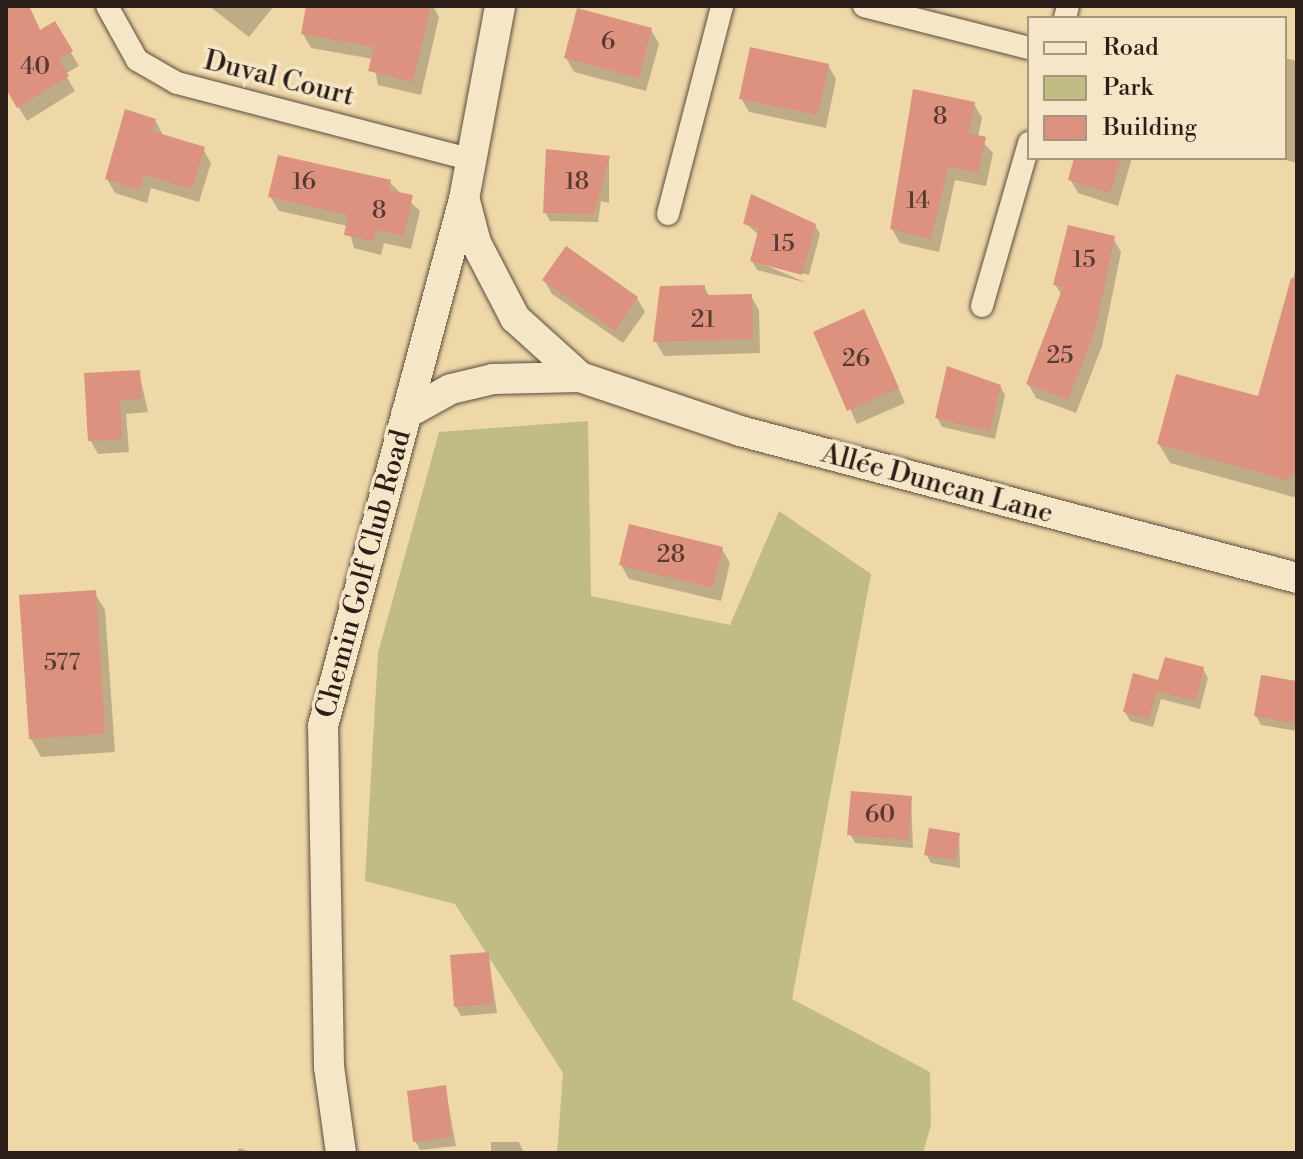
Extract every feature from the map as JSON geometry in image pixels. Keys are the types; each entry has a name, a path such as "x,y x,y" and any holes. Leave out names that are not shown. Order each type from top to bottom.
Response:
{"street":[{"name":"Duval Court","path":"107,6 137,60 177,83 472,160"},
{"name":"Chemin Golf Club Road","path":"341,1153 329,1067 323,726 464,199 500,6"},
{"path":"668,214 722,6"},
{"path":"864,6 1027,47"},
{"path":"982,306 1027,150"},
{"path":"464,199 476,243 515,318 580,377"},
{"path":"406,414 451,389 493,379 580,377"},
{"name":"Allée Duncan Lane","path":"580,377 740,431 1297,578"}],"green space":[{"path":"588,421 591,596 730,625 779,511 871,574 792,999 930,1072 931,1125 923,1153 557,1153 563,1073 455,904 365,881 378,653 439,432"}],"building":[{"path":"6,6 29,6 40,30 55,21 73,51 59,59 69,76 17,108 6,89"},
{"path":"306,6 431,6 413,82 368,71 374,47 301,34"},
{"path":"577,8 652,28 639,78 564,58"},
{"path":"750,47 829,64 818,115 739,99"},
{"path":"913,89 975,102 969,133 986,137 978,173 948,167 931,239 890,229"},
{"path":"125,109 156,119 152,131 205,147 192,189 144,175 140,190 105,179"},
{"path":"546,149 610,156 594,214 543,213"},
{"path":"278,155 391,180 389,190 413,195 404,236 376,230 374,241 344,235 348,215 268,197"},
{"path":"1073,160 1120,160 1110,193 1068,180"},
{"path":"751,194 816,224 802,275 750,261 759,228 743,224"},
{"path":"1068,225 1115,236 1095,331 1068,400 1026,384 1063,287 1053,285"},
{"path":"566,246 638,297 615,331 542,280"},
{"path":"1291,278 1297,279 1297,474 1286,480 1157,444 1176,374 1258,396"},
{"path":"705,285 705,295 752,294 753,339 653,342 660,286"},
{"path":"864,309 899,388 847,411 813,332"},
{"path":"947,366 1001,385 990,431 935,418"},
{"path":"140,370 142,399 120,400 122,439 88,441 84,373"},
{"path":"629,524 723,547 713,588 619,565"},
{"path":"96,590 105,734 29,739 19,595"},
{"path":"1165,657 1204,667 1196,701 1156,691 1149,719 1123,712 1133,673 1158,680"},
{"path":"1261,675 1297,681 1297,724 1254,716"},
{"path":"851,791 912,796 909,840 847,835"},
{"path":"929,828 960,833 956,860 924,855"},
{"path":"489,952 493,1004 454,1007 450,955"},
{"path":"446,1085 452,1137 413,1142 407,1091"}]}
